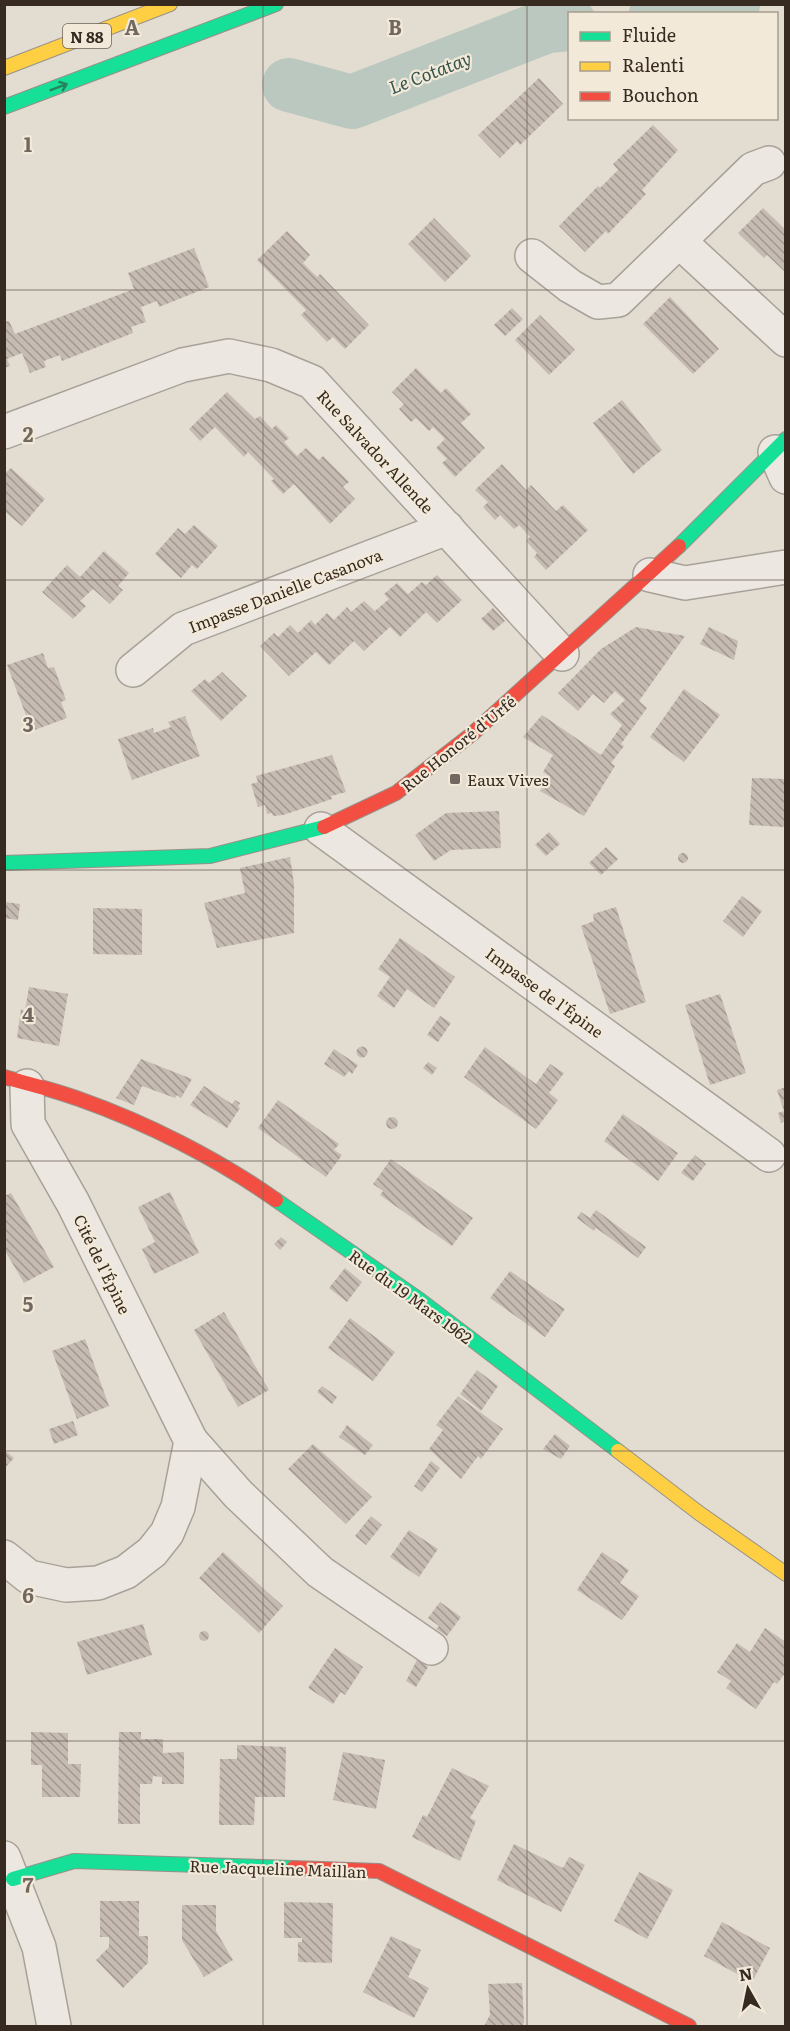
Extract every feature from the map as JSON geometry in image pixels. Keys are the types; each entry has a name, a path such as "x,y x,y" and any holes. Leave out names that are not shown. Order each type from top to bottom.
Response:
{"main road":[{"name":"N 88","path":"4,68 170,4"},
{"name":"N 88","path":"4,107 276,4"},
{"name":"Rue Honoré d'Urfé","path":"4,863 210,856 321,829 396,793 472,734 782,456"},
{"name":"Rue du 19 Mars 1962","path":"16,1081 90,1103 185,1144 251,1182 420,1300 699,1513 786,1574"},
{"name":"Rue Jacqueline Maillan","path":"9,1868 74,1861 379,1870 689,2026"}],"street":[{"path":"532,256 570,286 598,303 618,300 753,169 769,163"},
{"path":"679,241 786,340"},
{"name":"Rue Salvador Allende","path":"4,432 183,365 229,356 271,365 312,382 562,654"},
{"name":"Impasse Danielle Casanova","path":"133,670 183,629 447,528"},
{"path":"650,575 685,582 786,567"},
{"name":"Impasse de l'Épine","path":"321,829 769,1155"},
{"name":"Cité de l'Épine","path":"16,1081 28,1124 74,1203 191,1441 238,1494 320,1572 431,1648"},
{"path":"4,1557 29,1577 66,1585 98,1583 126,1572 152,1552 167,1533 178,1507 191,1441"},
{"path":"9,1868 39,1947 54,2026"}],"building":[{"path":"539,78 563,104 520,145 517,141 500,158 478,135"},
{"path":"653,125 678,150 642,190 646,194 608,234 606,231 585,252 559,226 598,186 600,188 618,170 613,164"},
{"path":"763,208 786,230 786,273 767,255 764,258 738,233"},
{"path":"434,218 471,256 445,282 408,244"},
{"path":"287,231 310,255 303,263 317,277 320,274 369,325 345,349 333,337 327,342 301,315 306,310 257,260"},
{"path":"194,248 209,287 159,307 157,301 141,307 146,322 131,327 133,333 62,361 60,355 44,361 46,367 30,373 22,353 7,359 10,366 4,368 4,322 9,321 15,334 134,289 128,273"},
{"path":"670,297 719,349 693,374 643,324"},
{"path":"512,308 523,319 505,336 494,325"},
{"path":"540,315 575,350 549,375 515,340"},
{"path":"416,368 441,393 446,388 471,414 461,423 485,448 455,477 442,463 447,459 436,448 445,439 433,427 429,431 416,418 411,422 399,409 404,404 392,392"},
{"path":"227,392 255,419 260,416 272,429 276,425 289,438 284,442 297,456 306,448 319,460 323,456 349,482 343,487 355,499 330,524 294,484 283,494 271,481 274,479 248,452 244,457 215,427 200,441 189,429"},
{"path":"622,400 662,450 633,474 593,423"},
{"path":"502,464 526,490 531,485 556,511 563,505 588,530 546,570 534,557 537,553 526,541 530,537 519,525 514,529 500,515 495,520 483,507 488,502 475,490"},
{"path":"11,468 45,499 22,526 4,511 4,474"},
{"path":"194,525 218,546 197,569 192,565 181,578 155,554 178,528 185,534"},
{"path":"104,551 129,573 118,586 123,590 110,604 93,589 80,601 86,606 73,619 42,592 67,565 80,577"},
{"path":"437,575 462,600 437,623 426,612 400,637 390,627 364,651 354,641 329,665 316,652 289,676 260,646 274,633 278,637 290,625 298,633 311,620 315,625 327,613 334,620 347,607 351,612 364,601 375,611 389,599 384,594 397,583 408,594 422,582 426,585"},
{"path":"493,608 505,621 493,631 481,619"},
{"path":"636,627 685,636 639,701 647,708 621,744 624,746 611,763 615,766 584,816 540,791 549,776 543,772 553,755 523,737 542,715 601,755 622,725 610,714 625,700 615,691 604,703 593,694 578,711 558,693 601,649"},
{"path":"709,627 738,641 734,660 700,644"},
{"path":"43,653 48,668 54,667 66,700 61,702 67,718 32,731 7,665"},
{"path":"222,672 247,696 221,721 191,691 205,679 209,683"},
{"path":"684,689 720,715 684,762 650,737"},
{"path":"185,716 200,756 132,780 118,739 153,728 154,733 171,727 168,722"},
{"path":"332,755 346,792 283,815 267,814 265,805 258,807 251,784 258,782 256,776"},
{"path":"752,778 786,779 785,827 749,825"},
{"path":"499,811 501,848 451,850 434,861 415,835 446,813"},
{"path":"549,832 560,844 546,856 535,845"},
{"path":"606,847 618,859 601,875 589,863"},
{"path":"683,853 687,854 687,862 683,863 679,862 678,858 679,854"},
{"path":"290,857 294,884 294,933 217,948 204,903 245,893 240,868"},
{"path":"742,896 762,911 743,937 723,921"},
{"path":"5,902 20,904 18,920 4,918"},
{"path":"616,907 646,1002 610,1014 581,926 594,921 593,914"},
{"path":"93,908 142,909 142,955 93,954"},
{"path":"400,938 455,977 434,1008 407,989 394,1008 377,996 390,977 378,969"},
{"path":"29,987 68,994 59,1046 17,1038 21,1009 25,1011"},
{"path":"720,994 746,1073 710,1085 685,1005"},
{"path":"440,1016 451,1023 438,1042 427,1035"},
{"path":"362,1047 366,1048 366,1056 362,1057 358,1056 357,1052 358,1048"},
{"path":"485,1047 536,1084 550,1064 564,1073 549,1093 558,1100 536,1129 464,1077"},
{"path":"334,1049 358,1065 352,1074 349,1071 344,1077 324,1064"},
{"path":"141,1059 192,1079 181,1098 142,1086 134,1105 116,1098"},
{"path":"428,1062 437,1068 432,1075 423,1068"},
{"path":"204,1086 232,1104 235,1100 240,1103 238,1107 240,1108 227,1128 190,1105"},
{"path":"786,1087 786,1121 781,1123 778,1113 784,1111 777,1090"},
{"path":"278,1100 339,1144 334,1150 342,1155 326,1177 258,1128"},
{"path":"623,1114 678,1153 658,1181 604,1141"},
{"path":"392,1117 398,1123 392,1129 386,1123"},
{"path":"695,1155 706,1164 693,1181 681,1173"},
{"path":"391,1159 473,1218 452,1246 380,1195 383,1191 373,1184"},
{"path":"170,1192 199,1253 154,1274 142,1249 155,1242 138,1207"},
{"path":"11,1193 54,1267 24,1283 4,1249 4,1196"},
{"path":"596,1210 646,1247 638,1258 596,1228 594,1231 577,1218 581,1212 590,1218"},
{"path":"281,1237 287,1242 280,1250 274,1244"},
{"path":"345,1268 362,1282 347,1302 329,1288"},
{"path":"510,1271 565,1309 545,1337 490,1298"},
{"path":"224,1312 269,1390 238,1407 194,1330"},
{"path":"350,1318 395,1352 373,1381 328,1348"},
{"path":"85,1339 109,1406 77,1419 52,1351"},
{"path":"477,1370 498,1386 481,1411 460,1394"},
{"path":"322,1386 337,1397 332,1404 317,1392"},
{"path":"458,1396 503,1429 481,1459 478,1456 461,1479 429,1449 443,1430 436,1425"},
{"path":"73,1421 78,1435 54,1444 49,1429"},
{"path":"347,1425 373,1445 365,1455 339,1437"},
{"path":"555,1434 570,1446 561,1459 543,1449"},
{"path":"313,1444 372,1497 346,1524 288,1469"},
{"path":"4,1450 14,1458 4,1469"},
{"path":"431,1461 440,1468 422,1492 414,1486"},
{"path":"371,1516 382,1525 366,1545 355,1536"},
{"path":"409,1530 438,1549 419,1577 390,1557"},
{"path":"223,1552 283,1606 259,1633 199,1578"},
{"path":"602,1552 629,1570 620,1583 639,1596 622,1620 577,1590"},
{"path":"440,1602 461,1617 447,1636 436,1629 439,1626 428,1618"},
{"path":"143,1624 152,1655 87,1675 77,1642"},
{"path":"765,1628 786,1642 786,1672 777,1684 774,1682 756,1709 726,1688 731,1681 717,1672 737,1643 750,1652"},
{"path":"204,1631 209,1636 204,1641 199,1636"},
{"path":"335,1648 363,1667 345,1695 341,1692 333,1704 308,1688"},
{"path":"417,1660 428,1667 416,1687 406,1681"},
{"path":"31,1732 68,1733 68,1764 81,1764 80,1797 42,1797 42,1765 31,1765"},
{"path":"119,1732 141,1732 141,1739 163,1739 163,1753 184,1752 184,1784 162,1784 162,1777 153,1776 152,1784 140,1784 140,1824 118,1824"},
{"path":"237,1745 286,1747 285,1797 255,1797 254,1825 219,1825 220,1759 237,1759"},
{"path":"343,1752 385,1760 376,1809 333,1800"},
{"path":"452,1768 489,1786 470,1818 476,1821 460,1861 412,1837 423,1815 427,1817"},
{"path":"514,1844 563,1868 569,1857 585,1865 561,1912 497,1880"},
{"path":"639,1872 673,1890 647,1939 614,1921"},
{"path":"100,1901 139,1901 139,1936 148,1936 148,1963 123,1988 96,1960 109,1947 109,1937 100,1937"},
{"path":"284,1902 333,1903 332,1963 298,1962 298,1942 302,1942 302,1938 284,1938"},
{"path":"182,1905 216,1905 216,1931 233,1960 204,1977 182,1940"},
{"path":"722,1922 770,1948 752,1982 704,1956"},
{"path":"391,1936 421,1950 408,1977 429,1988 414,2018 363,1992"},
{"path":"522,1983 524,2022 522,2026 484,2026 490,2015 488,1984"}],"waterway":[{"name":"Le Cotatay","path":"671,12 733,4"},
{"name":"Le Cotatay","path":"289,85 352,102 547,26 568,24"}],"traffic: fast":[{"path":"4,107 276,4"},
{"path":"679,546 786,439"},
{"path":"4,863 210,856 324,827"},
{"path":"276,1200 420,1300 618,1451"},
{"path":"13,1879 74,1861 293,1868"}],"traffic: slow":[{"path":"4,68 170,4"},
{"path":"618,1451 699,1513 786,1574"}],"traffic: jam":[{"path":"324,827 396,793 472,734 679,546"},
{"path":"4,1077 70,1096 130,1119 206,1156 276,1200"},
{"path":"293,1868 379,1871 689,2026"}],"place":[{"name":"Eaux Vives","path":"455,779"}]}
